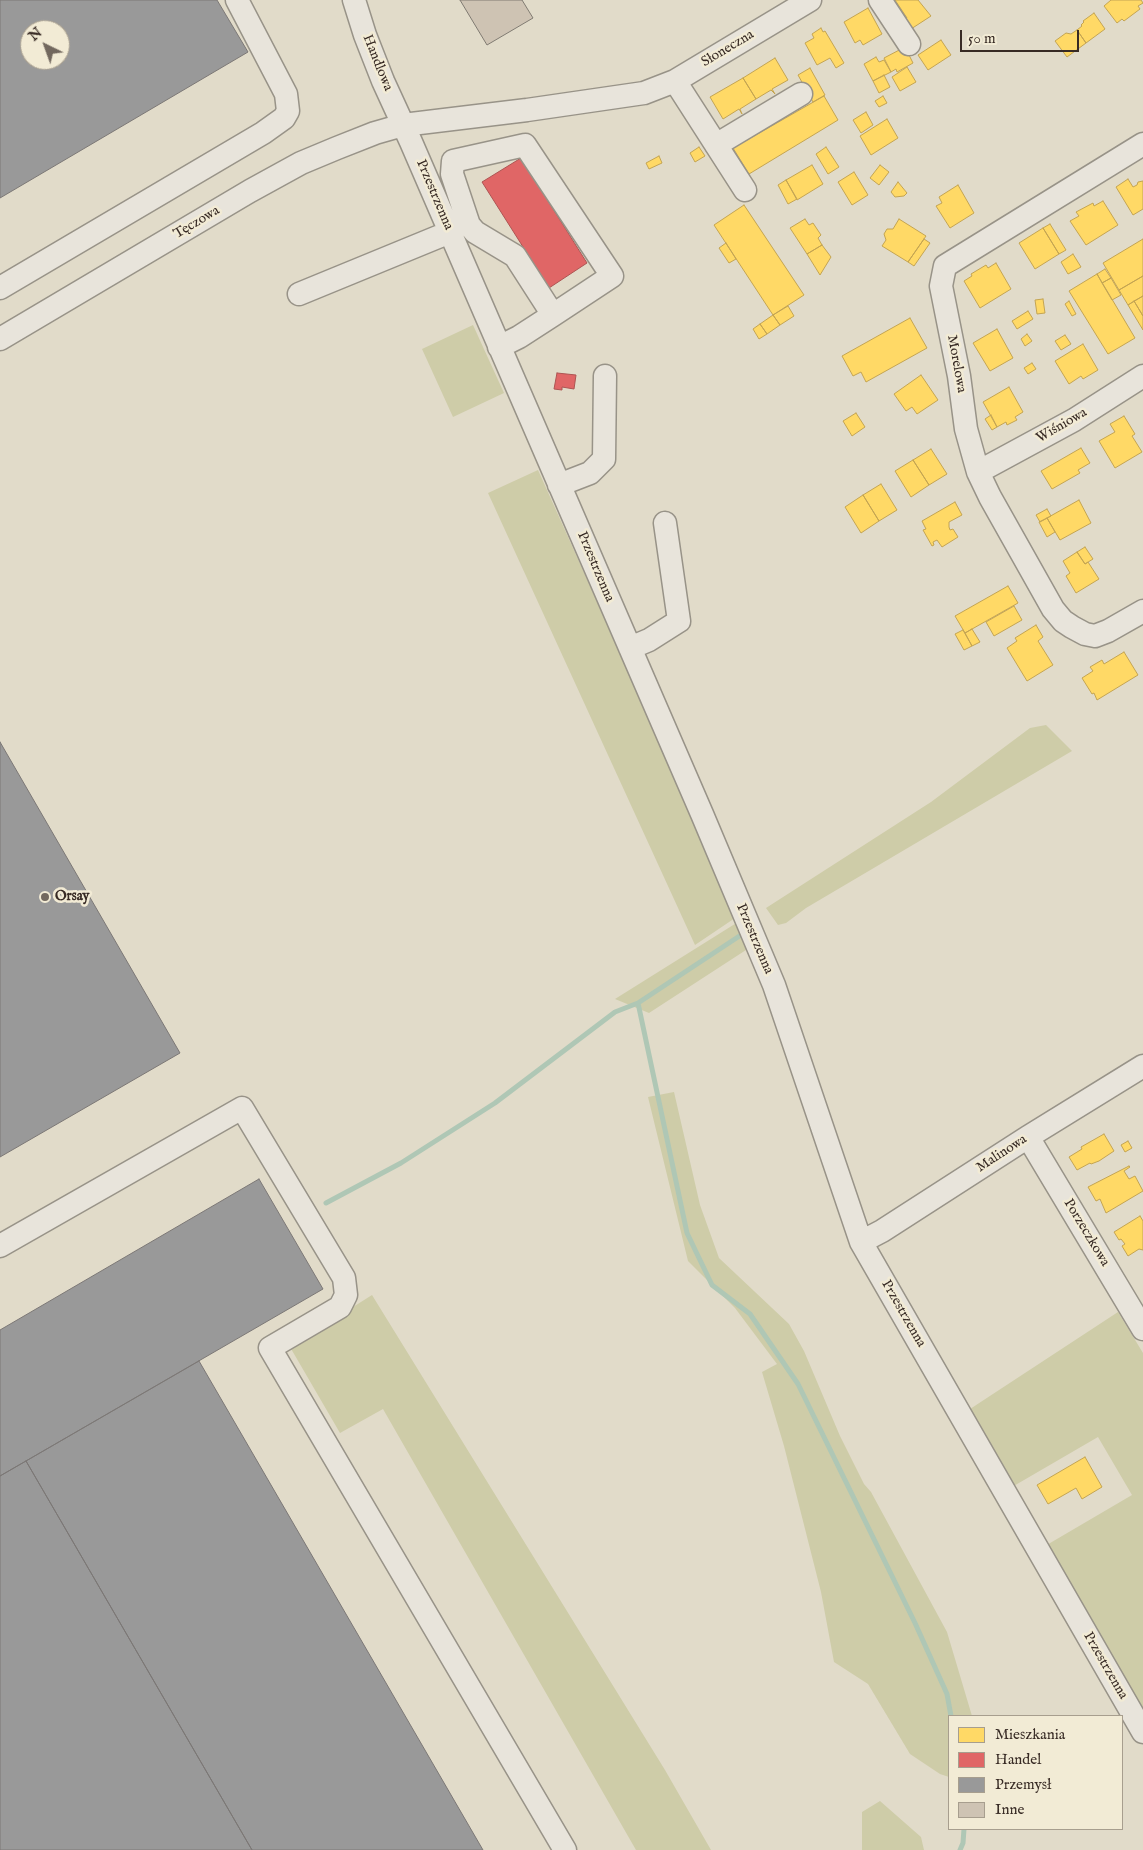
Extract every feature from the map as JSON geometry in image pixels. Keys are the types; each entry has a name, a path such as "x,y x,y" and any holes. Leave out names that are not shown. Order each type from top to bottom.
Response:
{"street":[{"path":"0,288 263,133 284,118 288,111 286,94 237,0"},
{"name":"Handlowa","path":"354,0 383,81 403,125"},
{"name":"Słoneczna","path":"644,93 675,81 810,0"},
{"path":"880,0 909,44"},
{"path":"675,81 745,190"},
{"name":"Tęczowa","path":"0,339 242,196 301,164 368,136 403,125 644,93"},
{"path":"716,145 801,94"},
{"name":"Przestrzenna","path":"403,125 630,648 774,986 861,1242 1143,1732"},
{"name":"Morelowa","path":"1143,144 945,266 941,286 959,376 966,429 978,472 1053,609 1063,621 1086,634 1095,636 1108,631 1143,611"},
{"path":"499,347 519,337 553,315 612,276 525,145 453,161 452,174 469,225 475,232 516,256 553,315"},
{"path":"300,294 450,232"},
{"path":"559,485 590,473 604,459 605,376"},
{"name":"Wiśniowa","path":"978,472 1074,420 1143,376"},
{"path":"630,648 649,640 679,621 665,524"},
{"name":"Malinowa","path":"861,1242 882,1231 1143,1066"},
{"path":"0,1246 242,1108 344,1278 346,1295 340,1307 270,1348 565,1850"},
{"name":"Porzeczkowa","path":"1028,1137 1143,1329"}],"shaded area":[{"path":"473,325 504,393 453,417 422,349"},
{"path":"538,470 738,916 695,945 488,493"},
{"path":"1046,725 1072,751 806,908 786,923 778,925 766,908 931,802 1030,728"},
{"path":"738,922 746,950 649,1013 615,999"},
{"path":"674,1092 700,1205 719,1258 789,1324 804,1351 840,1436 864,1484 871,1492 947,1632 972,1715 948,1715 948,1777 940,1774 910,1754 868,1684 834,1662 821,1592 784,1446 762,1372 777,1364 735,1308 688,1261 648,1097"},
{"path":"372,1295 665,1770 711,1850 636,1850 383,1409 340,1433 290,1347"},
{"path":"1118,1312 1143,1353 1143,1716 1045,1546 1132,1495 1098,1437 1012,1487 967,1411"},
{"path":"880,1801 921,1837 924,1850 862,1850 862,1812"}],"building: Mieszkania":[{"path":"895,0 918,0 931,16 911,29 905,20 907,18"},
{"path":"1111,0 1141,0 1143,3 1138,6 1140,9 1124,21 1122,19 1117,23 1104,6"},
{"path":"868,8 882,34 863,45 860,40 855,43 844,22"},
{"path":"1094,13 1105,29 1086,43 1077,30 1082,26 1083,21"},
{"path":"821,28 823,32 825,31 844,63 836,68 830,58 817,65 805,43 814,38 812,34"},
{"path":"1077,30 1086,43 1067,57 1055,41 1066,33 1071,34"},
{"path":"941,40 951,55 928,70 918,55"},
{"path":"905,47 913,63 897,72 896,69 891,72 884,58"},
{"path":"876,57 879,62 884,60 891,72 873,81 864,64"},
{"path":"775,58 788,80 772,89 775,94 771,90 756,99 743,78"},
{"path":"907,67 916,82 900,91 892,77"},
{"path":"810,68 825,95 813,102 798,75"},
{"path":"884,75 890,87 879,93 873,81"},
{"path":"743,78 756,99 740,109 742,114 739,109 723,119 710,97"},
{"path":"824,96 838,120 749,174 733,148"},
{"path":"883,96 887,103 879,107 875,101"},
{"path":"866,112 873,125 861,133 853,120"},
{"path":"887,119 898,138 871,155 860,136"},
{"path":"699,147 705,156 695,162 690,153"},
{"path":"826,147 839,167 828,174 816,154"},
{"path":"659,156 662,163 649,169 646,163"},
{"path":"812,165 823,184 797,200 786,180"},
{"path":"880,165 889,172 879,185 870,178"},
{"path":"854,172 868,195 852,205 838,182"},
{"path":"1128,179 1133,187 1138,182 1143,181 1143,209 1133,215 1116,187"},
{"path":"786,180 797,199 788,204 778,185"},
{"path":"898,182 907,193 904,196 895,197 891,192"},
{"path":"958,185 974,213 950,228 936,206 942,203 939,197"},
{"path":"1103,201 1118,225 1086,245 1070,221 1079,216 1076,212 1093,203 1094,206"},
{"path":"744,205 804,295 773,315 714,225"},
{"path":"805,219 809,225 813,223 821,235 818,238 822,245 807,254 790,228"},
{"path":"899,219 926,236 908,262 882,246 886,240 884,234 887,229 893,229"},
{"path":"1050,224 1066,250 1059,254 1043,228"},
{"path":"1043,228 1059,254 1035,269 1019,243"},
{"path":"924,239 930,243 914,266 908,262"},
{"path":"1143,239 1143,276 1119,290 1103,263"},
{"path":"726,243 736,259 729,263 719,248"},
{"path":"822,245 831,257 820,275 807,254"},
{"path":"1073,254 1081,267 1068,274 1061,262"},
{"path":"996,263 1011,289 980,308 964,281 972,276 971,274 986,265 988,268"},
{"path":"1105,269 1111,278 1102,283 1097,274"},
{"path":"1097,274 1135,338 1108,354 1069,291"},
{"path":"1143,276 1143,296 1128,305 1119,290"},
{"path":"1111,278 1121,295 1112,300 1102,283"},
{"path":"1143,296 1143,316 1134,301"},
{"path":"1043,299 1045,313 1037,314 1035,300"},
{"path":"1069,301 1076,314 1072,316 1065,304"},
{"path":"1134,301 1143,316 1143,330 1128,305"},
{"path":"788,306 794,316 780,325 773,315"},
{"path":"1028,311 1033,319 1017,329 1012,321"},
{"path":"773,315 780,325 767,334 760,324"},
{"path":"910,318 927,348 866,382 861,372 853,376 842,356"},
{"path":"760,324 767,334 759,339 753,329"},
{"path":"997,329 1013,358 990,371 973,343"},
{"path":"1027,334 1032,341 1025,346 1021,339"},
{"path":"1065,335 1071,344 1061,350 1055,341"},
{"path":"1083,344 1098,370 1083,379 1081,376 1069,384 1055,361"},
{"path":"1032,363 1036,369 1028,374 1024,368"},
{"path":"921,375 938,400 917,414 912,407 906,411 894,394"},
{"path":"1009,387 1023,412 1015,417 1017,420 1007,425 1006,422 997,427 983,402"},
{"path":"856,413 865,427 852,436 843,421"},
{"path":"991,415 997,427 992,430 985,419"},
{"path":"1124,416 1135,434 1132,436 1142,452 1115,468 1099,441 1115,432 1110,424"},
{"path":"1081,448 1090,463 1078,470 1080,473 1052,489 1041,471"},
{"path":"931,449 947,474 929,485 913,460"},
{"path":"913,460 929,485 911,497 895,471"},
{"path":"881,484 897,510 879,521 863,495"},
{"path":"863,495 879,521 861,533 845,507"},
{"path":"1079,500 1091,523 1060,540 1047,518"},
{"path":"955,502 962,515 949,522 949,527 950,530 953,529 958,537 942,547 937,540 933,542 934,545 932,546 923,530 926,529 922,521"},
{"path":"1047,509 1051,516 1040,522 1036,515"},
{"path":"1047,518 1055,532 1047,537 1039,522"},
{"path":"1085,547 1093,559 1085,564 1077,552"},
{"path":"1077,552 1085,564 1088,562 1099,579 1076,593 1066,576 1070,573 1063,561"},
{"path":"1008,586 1018,603 965,633 955,616"},
{"path":"1014,606 1022,620 994,636 986,622"},
{"path":"1036,625 1043,637 1038,641 1053,665 1027,681 1007,648 1017,641 1015,638"},
{"path":"972,629 980,642 972,646 965,633"},
{"path":"963,630 972,646 964,650 955,634"},
{"path":"1124,652 1138,675 1097,700 1082,678 1093,671 1090,667 1102,660 1104,664"},
{"path":"1104,1134 1114,1151 1099,1161 1090,1163 1077,1170 1069,1157 1082,1149 1081,1147"},
{"path":"1128,1141 1132,1148 1125,1152 1121,1145"},
{"path":"1129,1166 1124,1171 1129,1179 1135,1176 1143,1191 1106,1213 1100,1199 1096,1201 1088,1187"},
{"path":"1140,1216 1143,1221 1143,1250 1139,1249 1128,1256 1122,1246 1125,1244 1121,1239 1119,1240 1114,1232"},
{"path":"1085,1457 1102,1487 1082,1499 1076,1488 1048,1504 1037,1485"}],"building: Handel":[{"path":"521,158 587,263 549,288 482,182"},
{"path":"557,373 576,375 574,389 562,387 562,390 554,389"}],"building: Przemysł":[{"path":"0,0 217,0 248,52 0,198"},
{"name":"Orsay","path":"0,742 180,1053 0,1157"},
{"path":"259,1179 323,1289 0,1476 0,1330"},
{"path":"199,1361 483,1850 252,1850 26,1461"},
{"path":"26,1461 252,1850 0,1850 0,1476"}],"building: Inne":[{"path":"460,0 522,0 533,18 487,45"}],"waterway":[{"path":"744,933 638,1003 687,1233 712,1285 750,1314 798,1384 915,1623 947,1694 951,1715"},
{"path":"326,1203 401,1163 495,1103 615,1012 638,1003"},
{"path":"960,1850 963,1843 964,1830"}],"place":[{"name":"Orsay","path":"45,897"}]}
